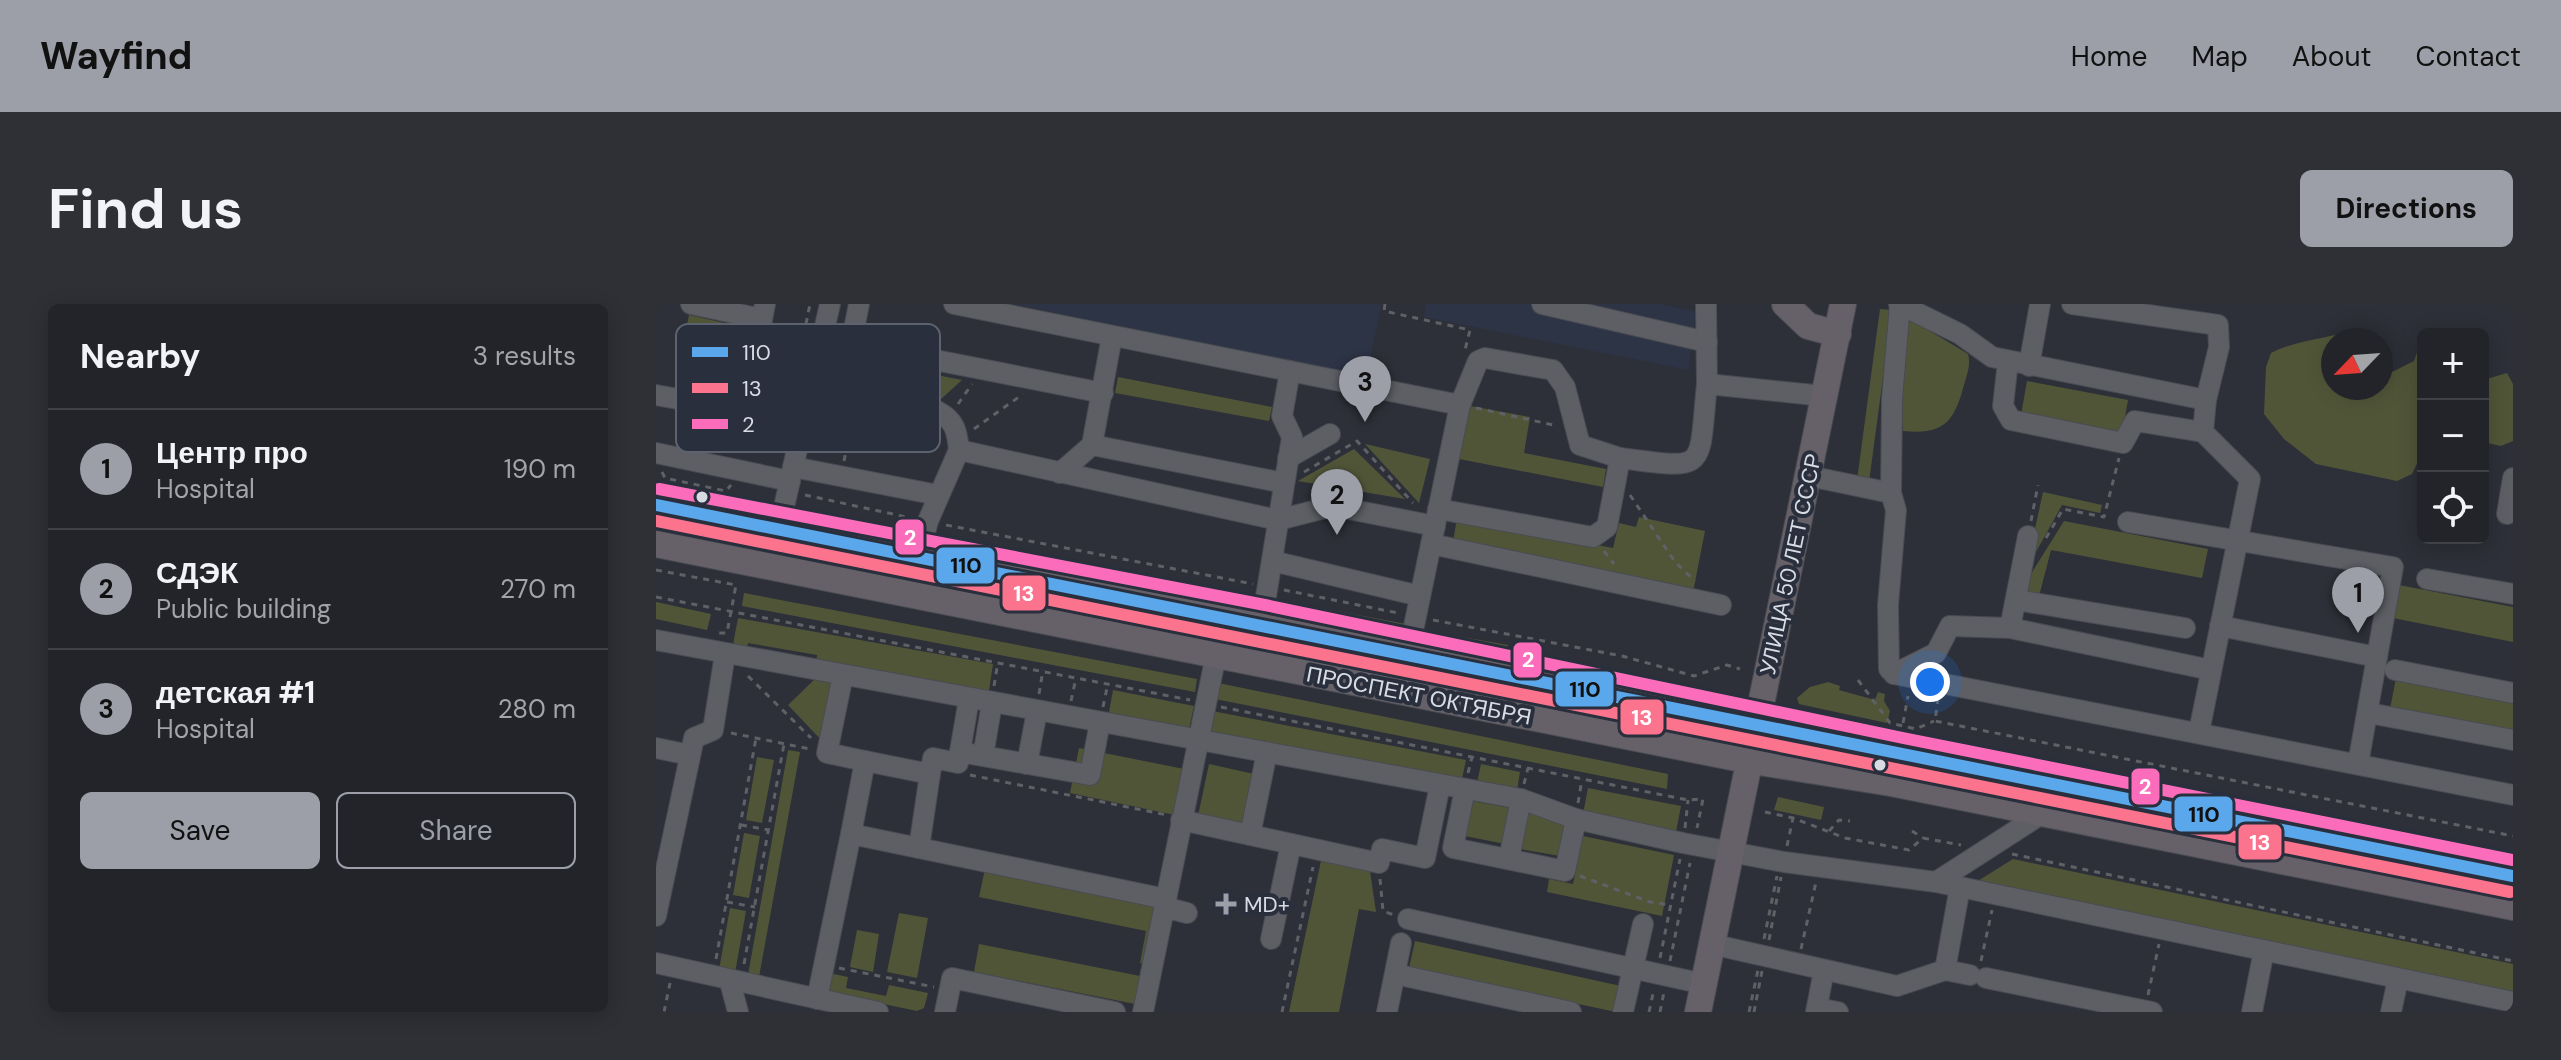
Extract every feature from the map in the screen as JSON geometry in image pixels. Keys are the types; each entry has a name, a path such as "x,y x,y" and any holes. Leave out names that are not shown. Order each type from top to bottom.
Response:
{"main road":[{"path":"1785,304 1808,326 1838,334"},
{"name":"УЛИЦА 50 ЛЕТ СССР","path":"1698,1012 1747,760 1843,304"},
{"name":"ПРОСПЕКТ ОКТЯБРЯ","path":"656,505 1409,650 1900,754 2513,876"},
{"name":"ПРОСПЕКТ ОКТЯБРЯ","path":"656,544 1747,760 1891,783 2513,907"}],"street":[{"path":"691,304 763,312"},
{"path":"826,324 830,304"},
{"path":"855,324 859,304"},
{"path":"954,304 1460,405"},
{"path":"1542,304 1707,342"},
{"path":"2206,400 1992,357 1960,334 1899,304 1892,399 1891,493 1896,510 1888,605 1889,669 1894,674 2513,795"},
{"path":"2029,366 2040,304"},
{"path":"2072,304 2218,325 2219,347 2206,400 2203,432"},
{"path":"1409,650 1460,405 1478,361 1485,358 1553,370 1565,387 1580,445 1618,467 1680,466 1693,462 1700,452 1710,306"},
{"path":"1060,473 1092,445 1112,336"},
{"path":"940,361 1103,393"},
{"path":"2008,361 2003,406 2011,420 2123,443 2135,421 2203,432 2250,479 2199,732"},
{"path":"1262,621 1292,437 1282,416 1290,371"},
{"path":"1707,384 1824,396"},
{"path":"656,395 676,399"},
{"path":"919,555 958,446 956,428 949,417 940,412"},
{"path":"1288,458 1330,434"},
{"path":"1092,445 1284,483"},
{"path":"958,446 1060,473 1278,520 1333,506 1435,526 1632,586 1721,605"},
{"path":"779,529 796,452"},
{"path":"656,453 938,495"},
{"path":"1435,526 1593,537 1607,527 1618,467"},
{"path":"1809,476 1891,493"},
{"path":"2507,514 2513,478"},
{"path":"2128,522 2393,567 2358,764"},
{"path":"2010,628 2036,539"},
{"path":"1272,561 1420,596"},
{"path":"2427,579 2513,594"},
{"path":"2016,600 2185,628"},
{"path":"1894,674 1936,653 1950,626 2010,628 2211,670"},
{"path":"2220,626 2377,657"},
{"path":"656,640 1521,799 1576,819 1688,844 1782,861 1936,882 2513,1002"},
{"path":"656,916 661,870 694,738 713,730 719,652"},
{"path":"1143,1012 1216,655"},
{"path":"2395,670 2513,693"},
{"path":"843,675 827,753 930,771"},
{"path":"919,848 933,758 958,763 969,699"},
{"path":"983,756 992,703"},
{"path":"1027,764 1037,711"},
{"path":"2374,714 2513,740"},
{"path":"960,752 1090,775 1100,722"},
{"path":"656,748 690,755"},
{"path":"1250,835 1267,752"},
{"path":"817,999 865,761"},
{"path":"1182,819 1379,863 1382,849 1425,858 1440,785"},
{"path":"1465,789 1453,848 1565,871 1576,819"},
{"path":"1509,859 1521,799"},
{"path":"1936,882 2043,813"},
{"path":"851,834 1165,903 1187,913"},
{"path":"1271,939 1291,844"},
{"path":"1945,970 1960,887"},
{"path":"1408,919 1704,984"},
{"path":"1623,1012 1643,924"},
{"path":"1387,1012 1401,943"},
{"path":"1711,944 1897,986 1945,970 1979,972 2148,1011"},
{"path":"2252,1012 2264,950"},
{"path":"665,965 878,1012"},
{"path":"1824,970 1817,1010 1838,1012"},
{"path":"1395,974 1571,1012"},
{"path":"945,1012 952,978 1115,1012"},
{"path":"2391,1012 2398,979"},
{"path":"728,981 738,1012"}],"path":[{"path":"1385,304 1384,311 1470,330 1464,359"},
{"path":"949,417 983,369"},
{"path":"958,446 1040,381"},
{"path":"1460,405 1574,429"},
{"path":"1284,483 1357,441 1435,526"},
{"path":"2036,539 2063,509 2104,517 2123,443"},
{"path":"1618,467 1675,562 1698,583"},
{"path":"665,478 726,491"},
{"path":"2036,539 2038,485"},
{"path":"1593,537 1632,586"},
{"path":"656,570 736,585 727,633 716,631 719,652"},
{"path":"656,597 1043,670 1688,800 1703,799 1672,905 1660,1012"},
{"path":"992,703 998,662"},
{"path":"1037,711 1043,670"},
{"path":"748,676 827,753"},
{"path":"1068,717 1076,678"},
{"path":"1858,680 1890,723 1916,729 1935,721 2513,836"},
{"path":"1100,722 1108,683"},
{"path":"1935,721 1940,683"},
{"path":"1903,723 1907,699"},
{"path":"713,730 827,753"},
{"path":"728,981 727,901 756,738"},
{"path":"728,981 755,907 784,744"},
{"path":"930,771 1182,819"},
{"path":"1576,819 1582,778"},
{"path":"1649,1012 1662,973 1688,844 1688,800"},
{"path":"1765,812 1793,818 1845,838 1909,850 1923,838"},
{"path":"1752,1012 1793,818"},
{"path":"1829,831 1839,820 1850,821"},
{"path":"741,825 769,830"},
{"path":"1912,831 1923,838 1988,849 2513,961"},
{"path":"1282,1012 1317,849"},
{"path":"1379,863 1383,911 1408,919"},
{"path":"1565,871 1650,902 1672,905"},
{"path":"1798,963 1816,879"},
{"path":"1979,972 1995,894"},
{"path":"727,901 755,907"},
{"path":"2148,1011 2162,929"},
{"path":"664,1012 665,965"},
{"path":"824,965 949,990"}],"shaded area":[{"path":"1014,304 1382,304 1366,377"},
{"path":"1426,304 1660,304 1696,312 1688,370 1424,317"}],"green space":[{"path":"1880,309 1892,310 1869,482 1857,480"},
{"path":"689,315 729,324 687,324"},
{"path":"1905,316 1968,354 1968,370 1956,408 1945,423 1928,431 1903,431 1898,376"},
{"path":"2321,338 2321,400 2393,400 2393,372 2414,361 2417,352 2417,464 2412,474 2397,481 2316,464 2284,439 2264,414 2266,367 2271,353"},
{"path":"2507,373 2513,384 2513,441 2501,446 2489,443 2489,378"},
{"path":"940,376 962,380 940,400"},
{"path":"1118,377 1272,407 1269,421 1115,393"},
{"path":"2027,381 2128,400 2122,434 2021,415"},
{"path":"1465,405 1530,417 1524,453 1606,469 1603,487 1454,458"},
{"path":"1365,444 1430,459 1419,503"},
{"path":"1354,449 1405,499 1298,481"},
{"path":"2043,492 2102,505 2100,513 2062,505 2026,570"},
{"path":"1639,517 1705,531 1693,592 1453,542 1457,518 1613,548 1619,523 1636,527"},
{"path":"2064,521 2208,549 2202,578 2051,550 2038,600 2023,596 2026,582"},
{"path":"2399,585 2513,607 2513,642 2393,618"},
{"path":"744,593 1197,679 1195,692 742,606"},
{"path":"1274,599 1406,624 1403,632 1397,633 1276,610"},
{"path":"656,602 711,614 707,630 656,619"},
{"path":"738,618 993,664 988,697 816,666 817,655 748,643 746,652 732,650"},
{"path":"1428,631 1508,645 1506,655 1429,640"},
{"path":"816,678 838,683 825,744 788,705"},
{"path":"2396,678 2513,702 2513,734 2390,709"},
{"path":"1828,682 1840,686 1839,690 1875,700 1878,692 1885,694 1884,701 1890,711 1887,723 1799,704 1797,698 1810,687"},
{"path":"1218,683 1668,774 1667,789 1215,699"},
{"path":"1113,690 1194,706 1188,734 1108,718"},
{"path":"1212,711 1466,760 1461,783 1208,735"},
{"path":"1079,748 1184,769 1175,815 1070,793"},
{"path":"788,750 800,752 759,977 748,975"},
{"path":"757,757 774,760 762,823 746,820"},
{"path":"1209,764 1254,774 1242,826 1198,816"},
{"path":"1481,764 1520,772 1517,790 1477,783"},
{"path":"1588,788 1681,806 1676,832 1583,814"},
{"path":"1778,797 1824,807 1821,820 1774,810"},
{"path":"1471,801 1511,808 1505,844 1465,836"},
{"path":"1527,813 1567,821 1560,856 1520,849"},
{"path":"744,833 760,836 749,898 733,895"},
{"path":"1583,836 1674,855 1662,916 1547,892 1549,879 1573,884"},
{"path":"2013,859 2513,964 2513,995 1973,884"},
{"path":"1321,861 1370,871 1376,912 1359,909 1339,1012 1289,1012"},
{"path":"985,869 1160,904 1148,964 1140,963 1146,931 979,897"},
{"path":"730,908 746,911 735,973 719,970"},
{"path":"899,913 928,918 917,978 887,972"},
{"path":"857,930 879,934 873,972 850,967"},
{"path":"1415,941 1621,986 1616,1012 1409,968"},
{"path":"979,944 1140,976 1135,1004 974,972"},
{"path":"829,973 848,977 846,988 886,996 889,985 928,993 924,1008 917,1011 831,993 827,991"}],"transit line":[{"name":"2","path":"659,489 1265,605 1903,738 2513,860"},
{"name":"110","path":"656,505 2513,876"},
{"name":"13","path":"656,521 2510,892"}],"place":[{"name":"детская #1","path":"1365,422"},
{"name":"СДЭК","path":"1337,535"},
{"name":"Центр про","path":"2358,633"},
{"name":"MD+","path":"1226,904"}]}
